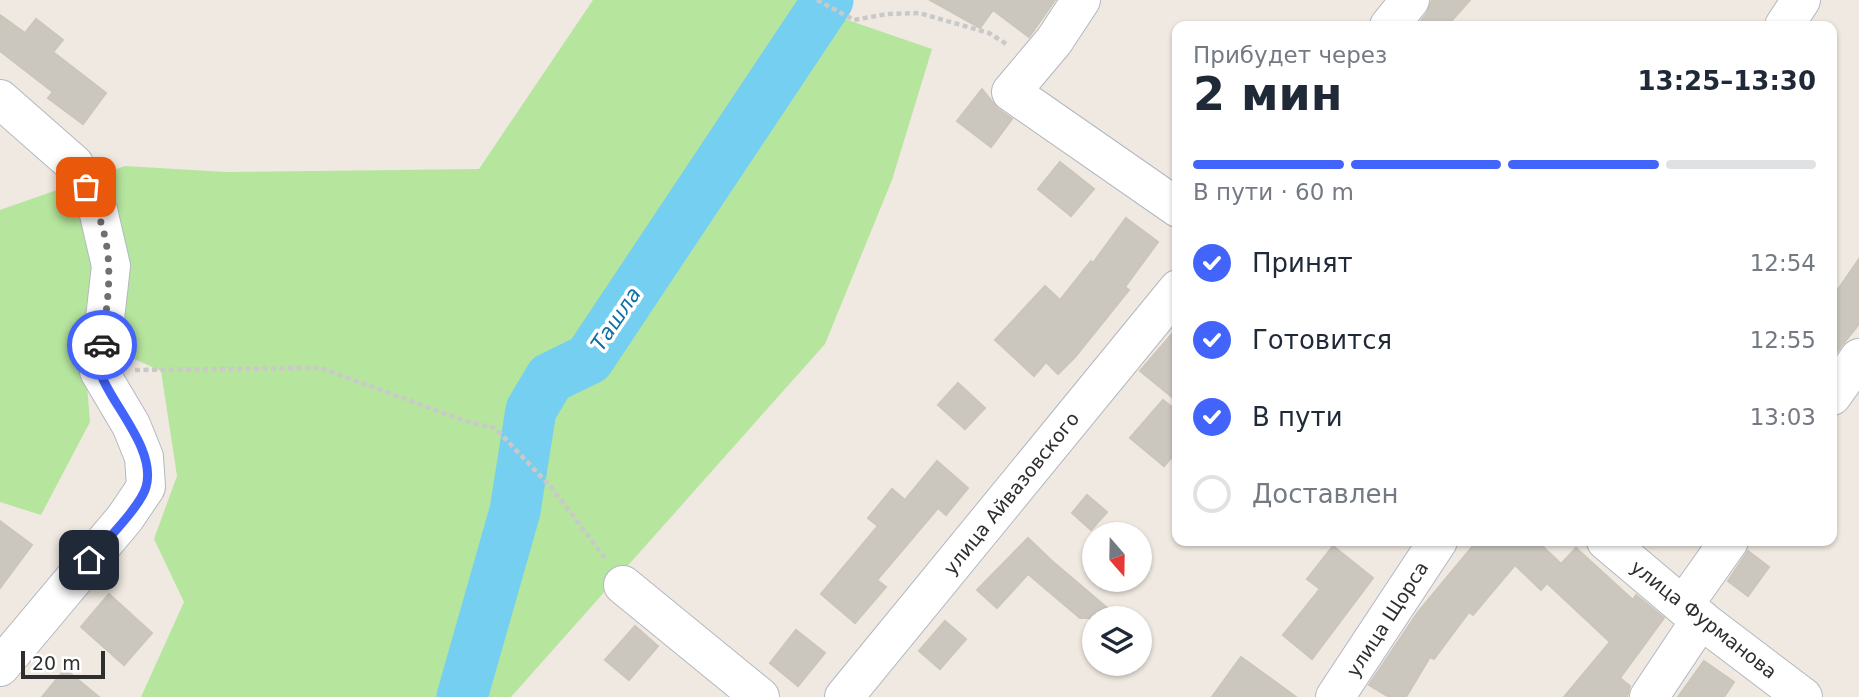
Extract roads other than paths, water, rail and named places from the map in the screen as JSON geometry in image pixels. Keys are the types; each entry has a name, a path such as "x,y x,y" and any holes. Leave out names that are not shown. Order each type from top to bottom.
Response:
{"street":[{"path":"1081,0 1011,92 1172,204"},
{"path":"1393,21 1410,0"},
{"path":"1787,21 1801,0"},
{"path":"0,99 75,164 98,210 111,266 99,371 131,425 144,457 146,486 125,518 0,667"},
{"name":"улица Айвазовского","path":"844,697 1172,296"},
{"path":"1837,389 1859,358"},
{"name":"улица Щорса","path":"1335,697 1435,546"},
{"name":"улица Фурманова","path":"1612,546 1692,612 1803,697"},
{"path":"1649,697 1726,546"},
{"path":"623,585 760,697"}],"waterway":[{"name":"Ташла","path":"462,697 515,511 531,410 550,378 589,359 828,0"}]}
